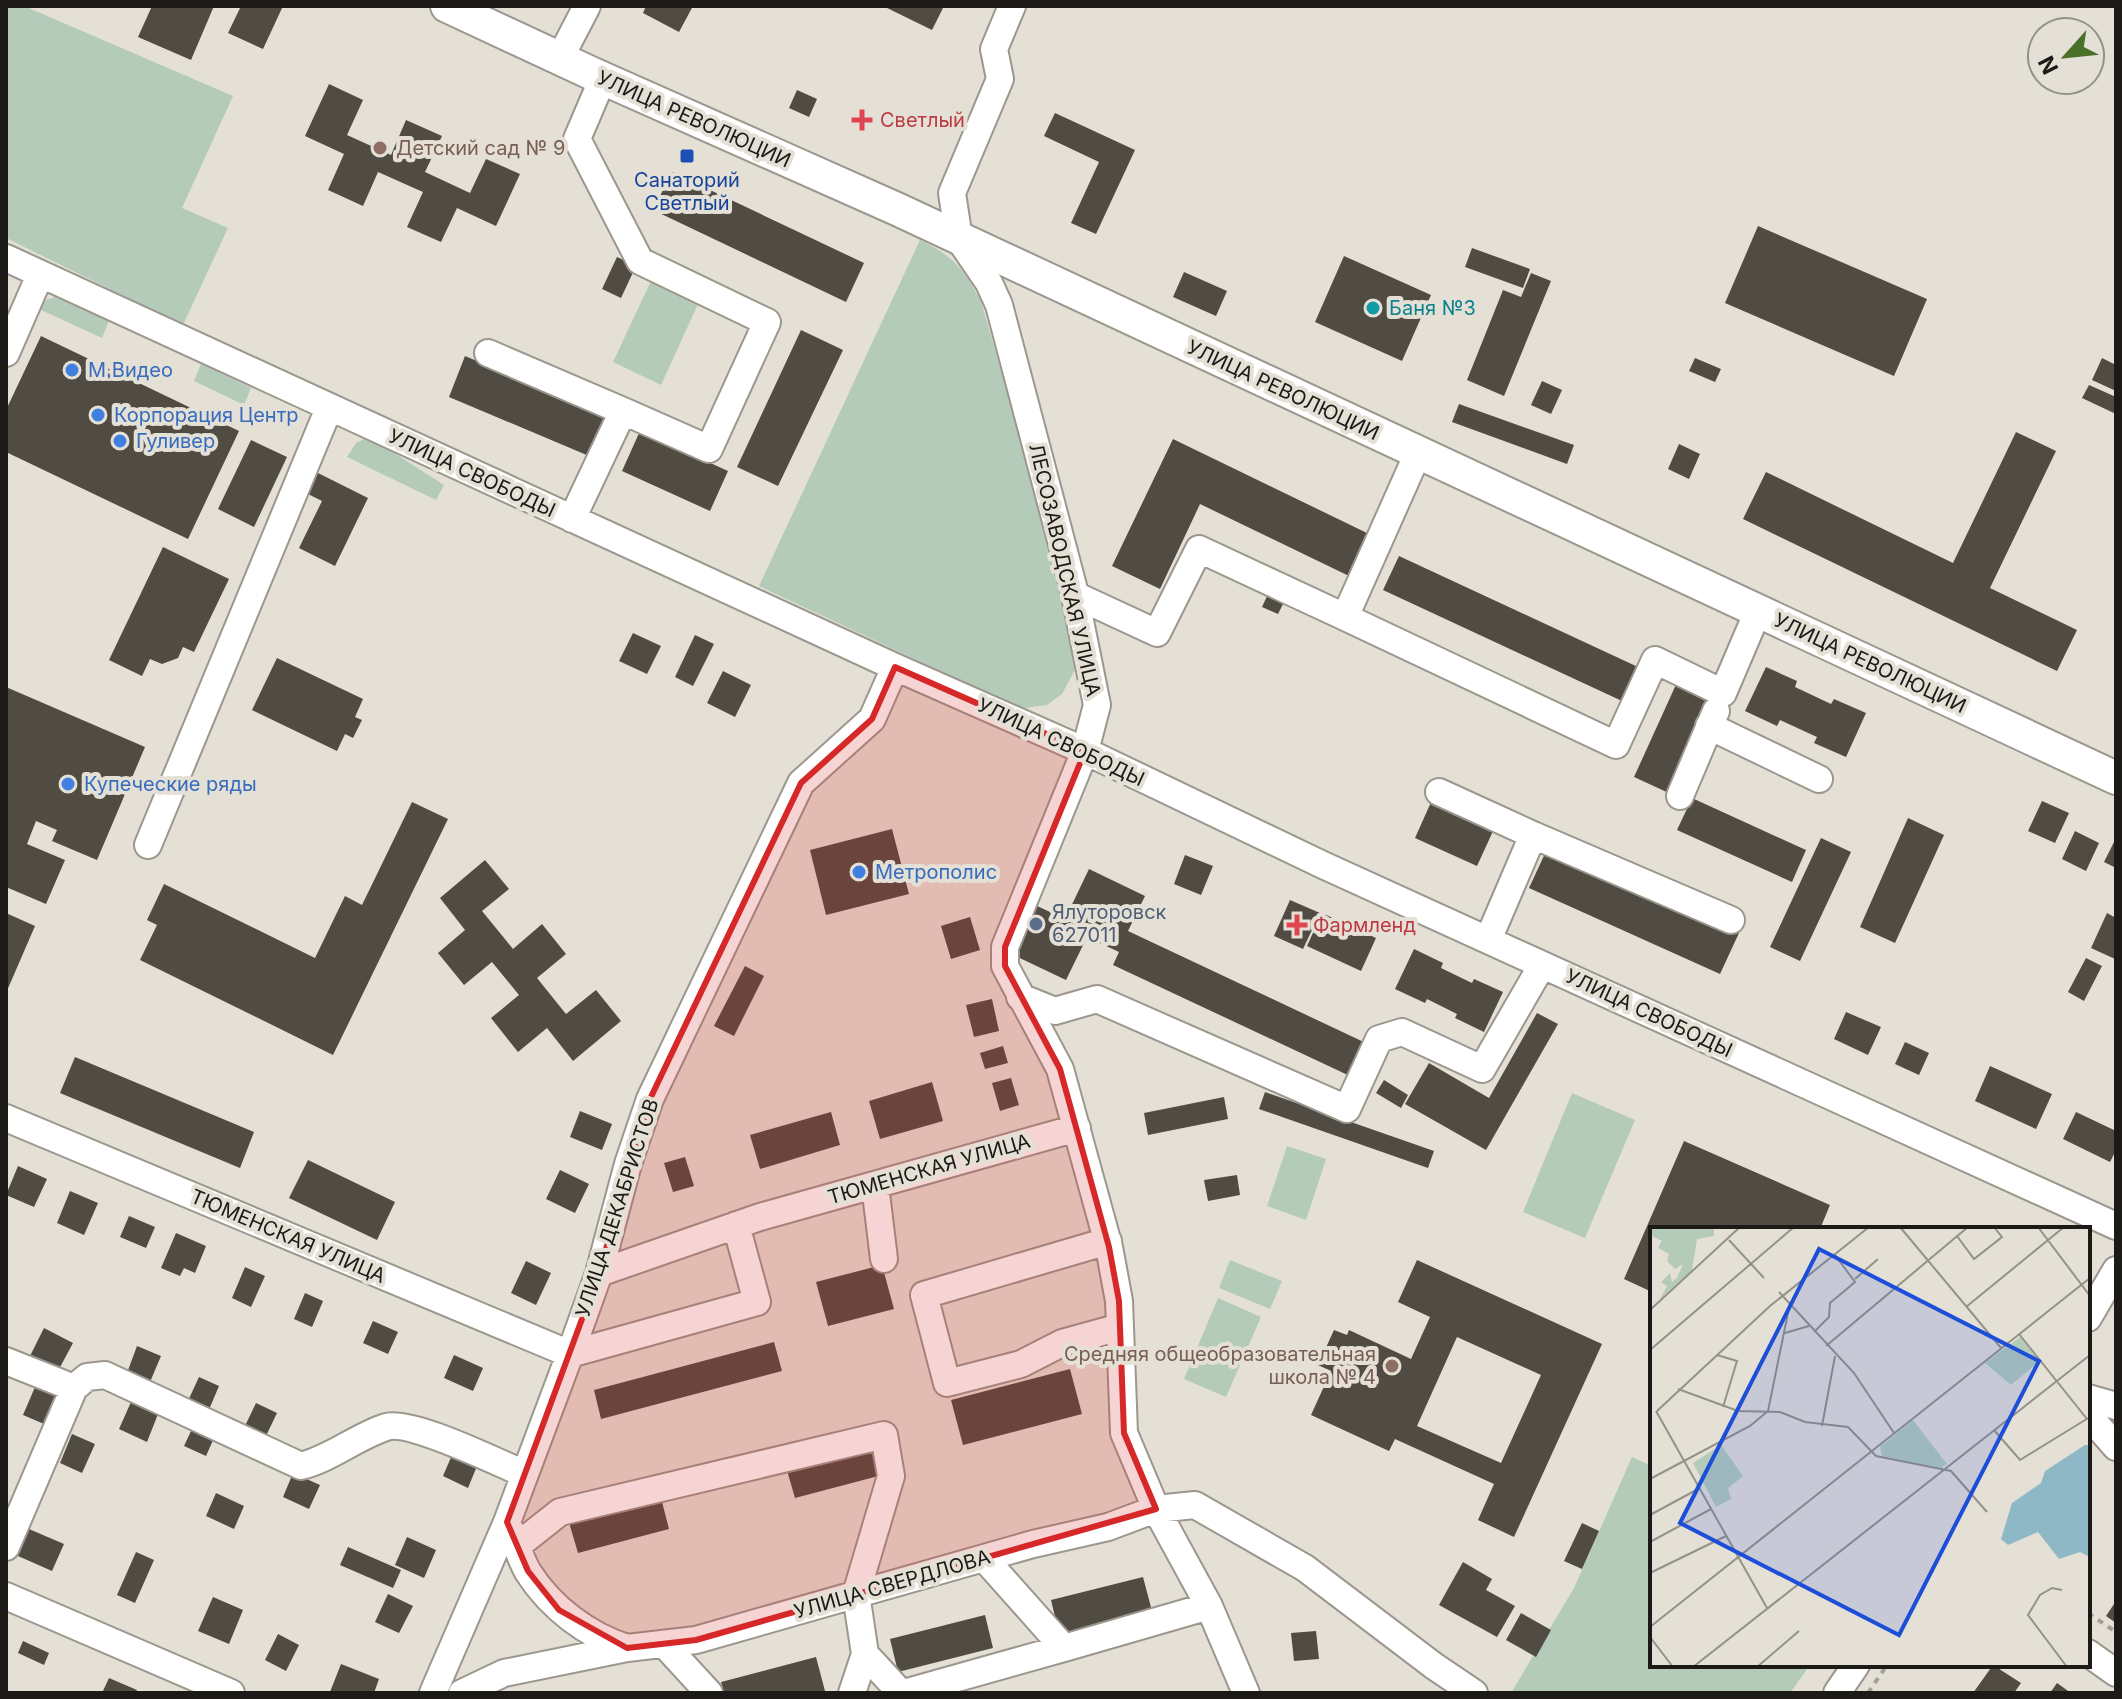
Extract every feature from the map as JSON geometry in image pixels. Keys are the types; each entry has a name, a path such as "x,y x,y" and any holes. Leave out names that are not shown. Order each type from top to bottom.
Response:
{"main road":[{"name":"УЛИЦА РЕВОЛЮЦИИ","path":"447,6 959,239 2116,778"}],"street":[{"path":"560,58 587,6"},
{"name":"ЛЕСОЗАВОДСКАЯ УЛИЦА","path":"1012,6 994,49 1000,79 952,193 959,239 989,283 999,305 1075,595 1097,705 1085,751 1005,947 1005,966 1060,1069 1108,1241 1119,1301 1124,1433 1156,1509 1209,1606 1246,1693"},
{"path":"488,353 709,449 767,322 640,261 577,139 603,78"},
{"name":"УЛИЦА СВОБОДЫ","path":"6,258 895,667 1085,751 1323,865 2116,1226"},
{"path":"6,353 40,275"},
{"path":"148,845 329,408"},
{"path":"572,519 623,411"},
{"path":"1345,617 1418,453"},
{"path":"1075,595 1157,633 1199,549 1616,745 1655,660 1723,693"},
{"path":"1680,796 1758,611"},
{"name":"УЛИЦА ДЕКАБРИСТОВ","path":"433,1693 512,1534 525,1474 599,1273 628,1164 650,1099 801,783 872,719 895,667"},
{"path":"1709,726 1819,779"},
{"path":"1439,792 1731,920"},
{"path":"1488,940 1533,835"},
{"path":"1020,997 1055,1011 1097,999 1347,1109 1379,1039 1402,1032 1482,1069 1542,965"},
{"name":"ТЮМЕНСКАЯ УЛИЦА","path":"6,1118 570,1354"},
{"name":"ТЮМЕНСКАЯ УЛИЦА","path":"599,1273 736,1225 1077,1128"},
{"path":"875,1185 884,1259"},
{"path":"570,1354 757,1302 736,1225"},
{"path":"1108,1241 924,1295 947,1383 1021,1364 1062,1343 1120,1327"},
{"path":"2090,1315 2116,1270"},
{"path":"6,1361 74,1388"},
{"path":"6,1547 74,1388 87,1377 105,1375 301,1466 322,1461 388,1426 415,1429 525,1474"},
{"path":"2090,1399 2116,1406"},
{"path":"2090,1417 2116,1447"},
{"path":"627,1648 607,1641 559,1610 528,1571 512,1534 560,1512 884,1435 891,1476 856,1594 865,1654 852,1693"},
{"path":"1156,1509 1195,1505 1305,1568 1474,1693"},
{"name":"УЛИЦА СВЕРДЛОВА","path":"462,1693 504,1673 627,1648 696,1640 984,1558 1108,1527 1156,1509"},
{"path":"984,1558 1064,1648"},
{"path":"6,1596 231,1693"},
{"path":"865,1654 903,1693 1209,1606"},
{"path":"664,1644 709,1693"},
{"path":"2090,1654 2116,1673"}],"path":[{"path":"2090,1614 2116,1632"},
{"path":"1868,1693 1886,1667"}],"highlighted area":[{"path":"895,667 1085,751 1005,947 1005,966 1060,1069 1109,1247 1119,1301 1124,1433 1156,1509 696,1640 627,1648 559,1610 528,1571 507,1522 599,1273 650,1099 801,783 872,719"}],"green space":[{"path":"6,6 24,6 233,96 182,208 228,228 183,325 6,238"},
{"path":"920,240 956,264 981,301 1068,604 1077,666 1062,694 1047,705 1025,708 1011,704 759,586"},
{"path":"651,281 698,304 661,385 613,362"},
{"path":"55,297 109,321 102,338 39,309 46,300"},
{"path":"201,364 251,388 244,405 194,381"},
{"path":"364,439 377,442 444,485 436,500 347,457 356,443"},
{"path":"1572,1093 1635,1120 1585,1238 1523,1212"},
{"path":"1287,1146 1326,1159 1306,1220 1267,1206"},
{"path":"1230,1260 1282,1281 1270,1309 1219,1288"},
{"path":"1218,1298 1261,1317 1226,1397 1184,1379"},
{"path":"1632,1457 1650,1465 1650,1667 1809,1667 1790,1693 1511,1693 1574,1588"}],"building":[{"path":"152,6 214,6 191,60 138,37"},
{"path":"241,6 283,6 263,49 228,33"},
{"path":"646,6 693,6 679,32 643,13"},
{"path":"883,6 944,6 932,30"},
{"path":"329,84 363,100 347,135 391,155 406,120 442,136 425,172 470,193 486,159 520,174 496,226 457,208 441,242 407,227 423,192 378,172 363,206 328,190 344,154 305,136"},
{"path":"797,90 817,99 809,117 789,108"},
{"path":"1055,113 1135,150 1096,234 1071,223 1099,162 1044,136"},
{"path":"672,172 864,263 846,302 653,210"},
{"path":"1758,226 1927,299 1894,376 1725,303"},
{"path":"1472,248 1530,269 1523,288 1465,267"},
{"name":"Баня №3","path":"1344,256 1431,295 1402,361 1315,322"},
{"path":"617,257 636,266 621,298 602,289"},
{"path":"1184,272 1227,291 1216,316 1173,297"},
{"path":"1531,273 1551,281 1504,396 1467,380 1503,290 1521,297"},
{"path":"801,330 843,350 778,486 737,467"},
{"name":"Гуливер","path":"41,336 239,431 188,539 6,452 6,410"},
{"path":"465,356 606,415 589,456 449,397"},
{"path":"1695,358 1721,369 1715,382 1689,371"},
{"path":"2102,358 2116,365 2116,391 2092,380"},
{"path":"1542,381 1562,390 1551,414 1531,405"},
{"path":"2089,385 2116,397 2116,414 2082,398"},
{"path":"1459,404 1574,445 1567,464 1452,422"},
{"path":"640,431 728,471 710,511 622,471"},
{"path":"2016,432 2056,451 1990,588 2077,630 2057,671 1743,519 1766,472 1953,563"},
{"path":"1173,439 1369,534 1349,576 1200,504 1160,589 1112,566"},
{"path":"251,440 287,457 254,527 218,509"},
{"path":"1679,444 1700,454 1689,479 1668,469"},
{"path":"316,472 368,498 335,566 299,548 322,501 306,493"},
{"path":"163,547 229,579 194,652 183,647 178,658 162,664 150,659 142,676 109,660"},
{"path":"1399,556 1638,667 1622,701 1383,590"},
{"path":"1269,592 1285,600 1278,614 1262,607"},
{"path":"633,633 661,646 647,674 619,661"},
{"path":"695,635 714,644 693,686 675,677"},
{"path":"277,658 363,699 355,717 362,720 353,738 345,734 337,751 252,710"},
{"path":"1766,667 1797,681 1795,687 1831,704 1834,699 1866,713 1846,757 1814,743 1817,737 1780,720 1777,726 1745,711"},
{"path":"723,671 751,685 735,717 707,703"},
{"path":"1679,678 1716,695 1671,794 1634,777"},
{"name":"Купеческие ряды","path":"6,687 145,747 97,860 52,841 57,830 36,821 27,844 65,860 46,904 6,887"},
{"path":"1692,798 1806,850 1792,882 1677,830"},
{"path":"1432,800 1494,829 1477,866 1415,838"},
{"path":"2042,801 2069,813 2055,843 2028,831"},
{"path":"412,802 448,819 333,1055 140,960 157,925 147,920 164,884 315,958 345,896 362,905"},
{"path":"1908,818 1944,835 1895,943 1860,927"},
{"name":"Метрополис","path":"892,829 909,894 826,915 810,850"},
{"path":"2075,831 2099,843 2086,871 2062,859"},
{"path":"1821,838 1851,852 1800,961 1770,947"},
{"path":"2116,838 2116,868 2104,862"},
{"path":"1548,847 1739,933 1720,974 1529,888"},
{"path":"1185,855 1213,866 1201,895 1174,884"},
{"path":"485,860 509,889 482,911 513,949 542,924 566,954 537,978 566,1014 596,990 621,1021 573,1061 547,1028 518,1052 491,1018 519,995 492,962 464,985 438,953 465,930 440,898"},
{"path":"1089,869 1145,896 1128,931 1368,1044 1352,1077 1113,965 1119,952 1087,937 1066,980 1011,954 1035,905 1065,919"},
{"name":"Фармленд","path":"1290,900 1320,913 1303,949 1274,936"},
{"path":"6,913 35,926 6,993"},
{"path":"1322,913 1376,938 1361,971 1307,946"},
{"path":"2107,913 2116,918 2115,959 2091,948"},
{"path":"970,917 980,950 951,959 941,926"},
{"path":"1414,949 1443,963 1441,968 1472,983 1474,979 1503,992 1484,1032 1455,1018 1457,1014 1427,999 1425,1003 1395,989"},
{"path":"2086,958 2102,966 2084,1001 2068,992"},
{"path":"745,966 764,976 734,1036 714,1026"},
{"path":"992,999 999,1031 974,1037 966,1005"},
{"path":"1846,1012 1881,1027 1868,1055 1834,1039"},
{"path":"1537,1013 1558,1024 1486,1150 1405,1104 1429,1063 1489,1098"},
{"path":"1905,1042 1929,1053 1919,1075 1895,1064"},
{"path":"1003,1046 1008,1063 985,1069 980,1053"},
{"path":"75,1057 254,1132 240,1168 60,1093"},
{"path":"1990,1066 2052,1094 2036,1129 1975,1101"},
{"path":"1011,1078 1019,1105 1000,1111 992,1083"},
{"path":"1384,1080 1408,1095 1401,1108 1376,1093"},
{"path":"932,1082 943,1121 880,1139 869,1101"},
{"path":"1265,1092 1434,1151 1428,1168 1259,1109"},
{"path":"1224,1097 1228,1119 1148,1135 1144,1113"},
{"path":"580,1111 612,1124 602,1150 570,1137"},
{"path":"831,1112 840,1145 760,1169 750,1135"},
{"path":"2076,1112 2116,1131 2116,1150 2110,1162 2063,1139"},
{"path":"1684,1141 1830,1205 1821,1227 1650,1227 1650,1291 1624,1279"},
{"path":"685,1157 694,1186 673,1192 664,1163"},
{"path":"308,1160 395,1202 377,1240 289,1198"},
{"path":"18,1166 47,1179 34,1207 6,1195"},
{"path":"560,1170 589,1184 575,1213 546,1199"},
{"path":"1237,1175 1240,1195 1208,1201 1204,1180"},
{"path":"70,1191 98,1203 84,1235 57,1223"},
{"path":"129,1216 155,1227 146,1248 120,1237"},
{"path":"176,1233 206,1246 195,1273 184,1268 180,1276 161,1268"},
{"path":"1417,1260 1602,1344 1514,1537 1478,1520 1494,1484 1395,1439 1389,1451 1311,1415 1331,1371 1318,1365 1334,1330 1347,1335 1349,1330 1411,1359 1430,1317 1398,1302","holes":["1457,1337 1541,1375 1501,1463 1417,1426"]},
{"path":"526,1261 551,1273 536,1305 511,1293"},
{"path":"882,1265 894,1309 828,1326 816,1282"},
{"path":"245,1267 265,1276 251,1307 232,1298"},
{"path":"305,1293 323,1301 312,1327 294,1319"},
{"path":"373,1321 398,1332 388,1354 363,1343"},
{"path":"44,1328 73,1343 58,1371 30,1356"},
{"path":"774,1342 782,1371 601,1419 594,1390"},
{"path":"137,1346 161,1356 150,1382 127,1373"},
{"path":"454,1355 483,1368 473,1391 444,1378"},
{"path":"1070,1369 1082,1414 963,1445 951,1400"},
{"path":"199,1377 219,1386 208,1412 187,1403"},
{"path":"35,1387 63,1399 51,1427 23,1415"},
{"path":"131,1402 158,1414 147,1442 119,1429"},
{"path":"256,1403 277,1413 265,1438 244,1428"},
{"path":"192,1429 214,1438 206,1456 184,1446"},
{"path":"72,1434 95,1444 82,1473 60,1463"},
{"path":"878,1442 886,1474 795,1498 786,1467"},
{"path":"452,1455 477,1466 468,1488 443,1476"},
{"path":"293,1473 320,1485 309,1509 283,1497"},
{"path":"216,1493 244,1506 234,1529 206,1516"},
{"path":"660,1494 669,1529 578,1553 568,1519"},
{"path":"1582,1523 1599,1531 1582,1569 1564,1561"},
{"path":"29,1529 64,1544 52,1571 18,1556"},
{"path":"407,1537 436,1550 424,1578 395,1565"},
{"path":"348,1547 401,1570 393,1588 340,1565"},
{"path":"136,1552 154,1560 135,1603 117,1595"},
{"path":"1463,1562 1492,1579 1486,1590 1515,1606 1497,1637 1439,1605"},
{"path":"1143,1577 1152,1611 1059,1634 1051,1600"},
{"path":"388,1594 413,1606 399,1633 375,1622"},
{"path":"213,1597 243,1610 229,1644 198,1631"},
{"path":"2116,1601 2116,1623 2106,1616"},
{"path":"1521,1613 1551,1630 1536,1657 1506,1640"},
{"path":"985,1615 993,1648 898,1672 890,1639"},
{"path":"1316,1631 1319,1659 1294,1661 1291,1633"},
{"path":"278,1634 299,1645 286,1671 265,1660"},
{"path":"23,1641 49,1653 44,1665 18,1653"},
{"path":"816,1657 825,1691 724,1693 721,1682"},
{"path":"341,1664 379,1679 374,1693 330,1692"},
{"path":"1992,1667 2021,1683 2014,1693 1973,1693"},
{"path":"109,1678 137,1690 136,1693 102,1693"},
{"path":"2057,1683 2071,1693 2050,1693"}],"place":[{"name":"Светлый","path":"862,120"},
{"name":"Детский сад № 9","path":"380,148"},
{"name":"Санаторий Светлый","path":"687,156"},
{"name":"Баня №3","path":"1373,308"},
{"name":"М.Видео","path":"72,370"},
{"name":"Корпорация Центр","path":"98,415"},
{"name":"Гуливер","path":"120,441"},
{"name":"Купеческие ряды","path":"68,784"},
{"name":"Метрополис","path":"859,872"},
{"name":"Ялуторовск 627011","path":"1036,924"},
{"name":"Фармленд","path":"1297,925"},
{"name":"Средняя общеобразовательная школа № 4","path":"1392,1366"}]}
